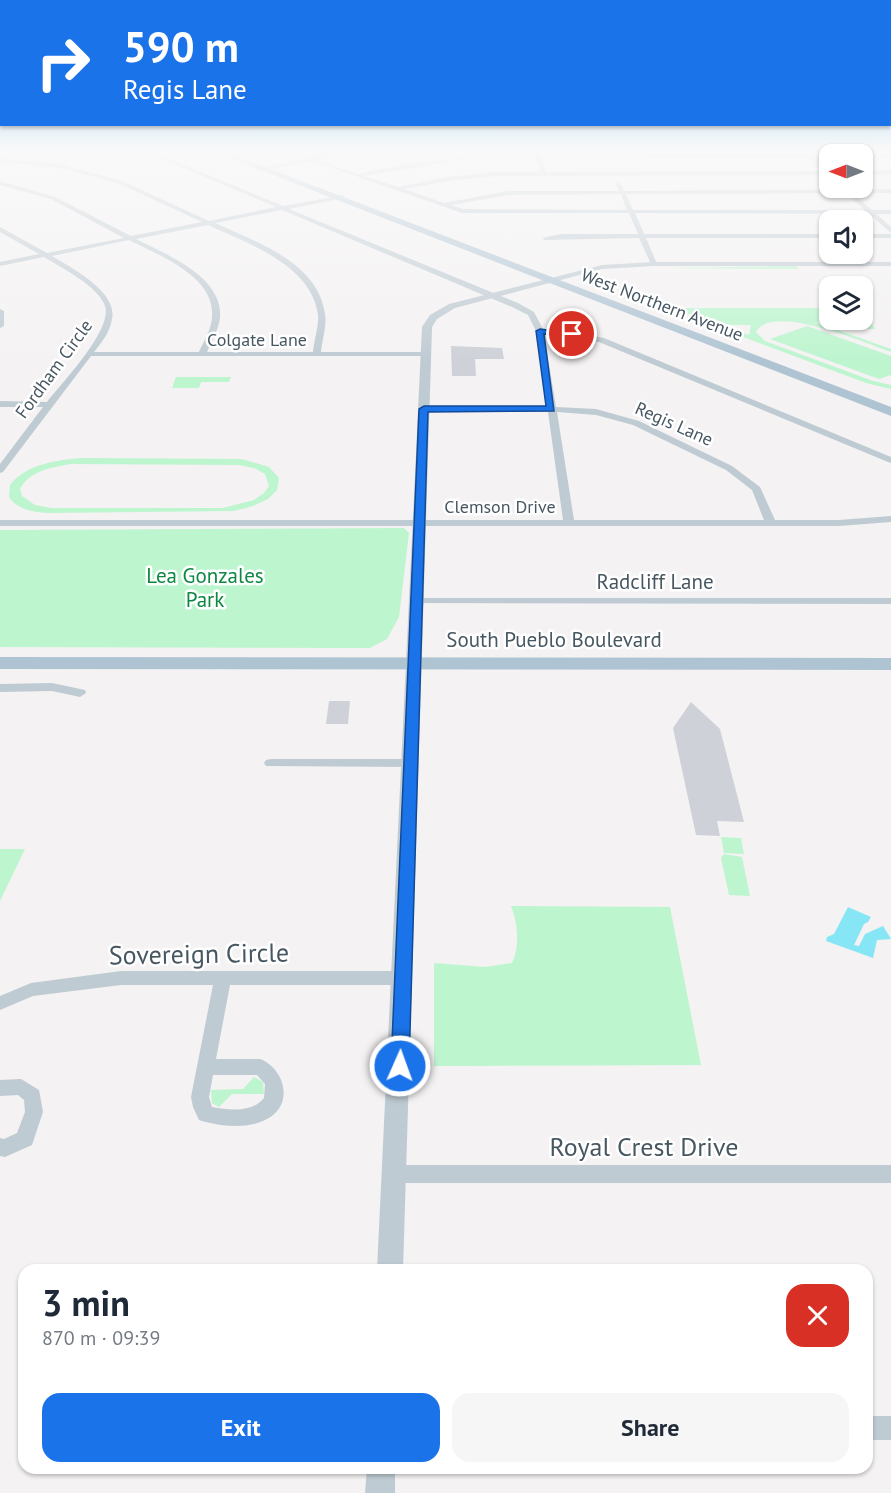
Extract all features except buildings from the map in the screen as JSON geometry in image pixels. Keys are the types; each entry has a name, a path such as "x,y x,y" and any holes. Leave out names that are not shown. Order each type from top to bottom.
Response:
{"main road":[{"name":"West Northern Avenue","path":"403,222 891,412"},
{"name":"West Northern Avenue","path":"552,279 891,405"},
{"name":"South Pueblo Boulevard","path":"0,663 891,664"}],"street":[{"path":"97,222 189,269 203,283 213,301 217,318 202,355"},
{"path":"205,222 276,254 308,282 318,300 322,317 316,355"},
{"path":"0,264 215,222"},
{"path":"316,222 492,295 531,314 540,331 570,524"},
{"path":"635,222 654,264"},
{"path":"880,222 891,233"},
{"name":"Fordham Circle","path":"0,229 100,291 108,305 109,319 106,328 88,354 4,459 0,470"},
{"path":"873,235 891,233"},
{"path":"544,238 561,236 819,236"},
{"path":"390,1264 396,1174 409,763 418,601 427,327 433,317 452,306 602,267 654,264 891,264"},
{"path":"0,312 0,326"},
{"path":"540,331 601,340 891,460"},
{"name":"Colgate Lane","path":"88,354 426,354"},
{"path":"0,404 49,405"},
{"name":"Regis Lane","path":"424,409 551,409 596,412 636,423 729,468 756,489 771,524"},
{"name":"Clemson Drive","path":"0,523 771,524 851,523 891,519"},
{"name":"Radcliff Lane","path":"418,601 891,601"},
{"path":"0,688 52,687 80,693"},
{"path":"271,763 409,763"},
{"name":"Sovereign Circle","path":"0,1003 31,990 121,978 402,978"},
{"path":"205,1067 223,978"},
{"path":"0,1088 21,1087 33,1096 34,1112 25,1140 5,1148 0,1147"},
{"name":"Royal Crest Drive","path":"396,1174 891,1174"},
{"path":"873,1428 891,1428"},
{"path":"380,1493 381,1474"}],"green space":[{"path":"795,266 799,269 665,268"},
{"path":"683,308 819,308 819,322 815,322 819,323 819,328 780,321 765,324 756,332 765,341 873,381 891,385 891,389 866,383 735,334 740,332 749,335 751,325 719,325 685,313"},
{"path":"807,326 891,356 891,375 879,379 770,339"},
{"path":"827,330 838,330 891,349 891,352"},
{"path":"176,377 231,377 229,382 201,382 199,388 172,388"},
{"path":"82,458 242,459 269,467 279,478 277,490 268,499 234,511 48,513 21,508 9,497 10,485 24,472 43,464","holes":["71,464 239,465 254,468 265,474 269,486 254,500 223,508 51,508 35,505 22,496 20,489 35,474 49,468"]},
{"name":"Lea Gonzales Park","path":"404,528 409,533 399,617 387,639 370,648 0,647 0,530"},
{"path":"721,837 741,838 744,854 724,853"},
{"path":"0,849 25,849 0,901"},
{"path":"724,854 742,857 750,896 729,895 721,858"},
{"path":"511,906 670,907 701,1065 434,1066 434,963 485,967 512,963 515,957 517,935"},
{"path":"254,1077 263,1082 264,1094 232,1094 219,1107 212,1103 211,1090 243,1089"}],"water":[{"path":"848,907 871,917 864,924 854,945 859,946 865,934 883,926 891,939 877,940 873,958 826,941 827,937 834,934"}],"route":[{"path":"400,1066 409,763 418,601 424,409 551,409 540,331 572,334"}]}
